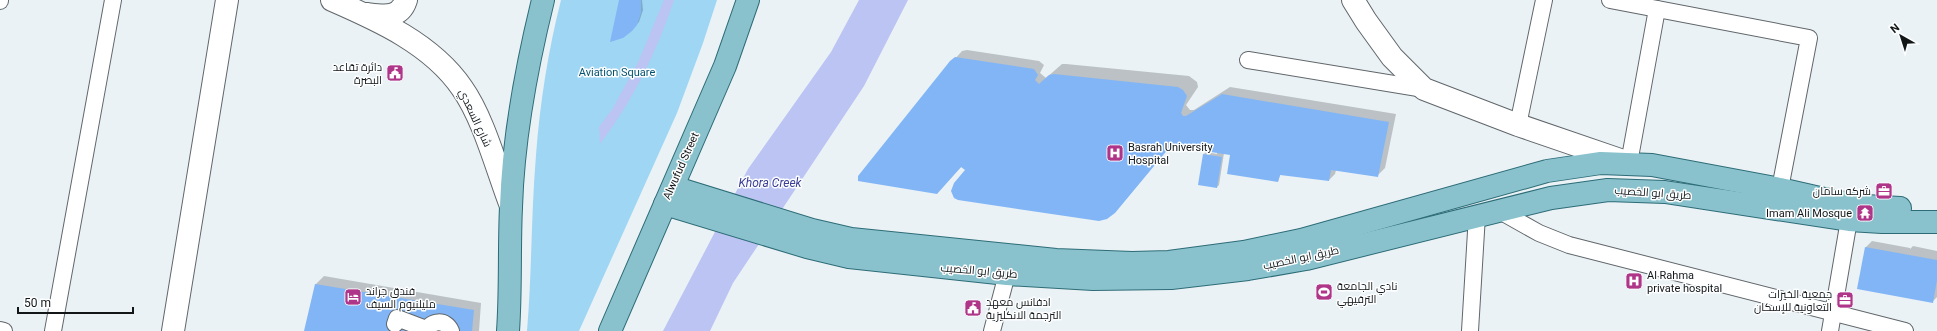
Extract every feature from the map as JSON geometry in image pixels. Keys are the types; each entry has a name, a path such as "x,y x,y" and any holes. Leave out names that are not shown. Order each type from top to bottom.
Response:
{"main road":[{"path":"508,331 511,278 511,206 526,77 543,0"},
{"name":"Alwufud Street","path":"610,331 725,66 748,0"},
{"name":"طريق ابو الخصيب","path":"778,229 807,247 864,259 1007,274 1093,279 1171,278 1240,270 1547,171 1581,165 1629,163 1674,168 1849,220 1882,222 1937,222"},
{"name":"طريق ابو الخصيب","path":"669,195 778,229 832,235 872,242 1094,263 1154,262 1303,249 1579,193 1629,190 1778,199 1883,208 1937,208"}],"street":[{"path":"53,331 113,0"},
{"path":"173,331 227,0"},
{"name":"شارع السعدي","path":"332,0 362,13 400,34 438,60 452,74 463,89 473,108 511,206"},
{"path":"362,13 383,16 393,15 402,9 406,0"},
{"path":"1353,0 1383,46 1408,74 1424,89"},
{"path":"1518,125 1544,0"},
{"path":"1610,0 1809,38 1778,199"},
{"path":"1248,60 1424,89 1518,125 1629,163 1658,9"},
{"path":"1470,331 1487,212 1569,245 1905,331"},
{"path":"1830,331 1835,313 1849,220"},
{"path":"992,331 1007,274"},
{"path":"395,324 397,318 426,330 431,324 438,322 445,324 451,331"},
{"path":"0,330 4,331"}],"green space":[{"name":"Aviation Square","path":"561,0 717,0 677,113 579,331 527,331 534,177 542,97 548,58"}],"water":[{"path":"664,0 674,0 652,57 623,111 600,144 599,127 613,108 639,60"},
{"name":"Khora Creek","path":"859,0 908,0 864,86 733,283 710,331 663,331 748,169 831,52"}],"building":[{"path":"619,0 641,0 641,13 637,25 632,31 623,38 610,42"},
{"path":"955,57 1034,69 1038,75 1035,80 1039,84 1049,75 1054,74 1178,87 1183,90 1187,96 1181,113 1183,116 1186,116 1222,94 1389,122 1378,177 1331,170 1329,181 1280,175 1278,182 1227,174 1230,155 1173,146 1169,148 1115,213 1107,219 1099,221 958,200 954,198 951,191 954,183 965,170 961,167 937,194 858,181 858,176 950,61"},
{"path":"1203,154 1222,157 1217,188 1198,185"},
{"path":"1865,247 1937,260 1937,280 1933,303 1857,289"},
{"name":"فندق جراند مليلنيوم السيف","path":"315,284 474,310 472,331 304,331"}],"place":[{"name":"دائرة تقاعد البصرة","path":"395,73"},
{"name":"Basrah University Hospital","path":"1115,153"},
{"name":"شركه سامان","path":"1884,191"},
{"name":"Imam Ali Mosque","path":"1865,213"},
{"name":"Al Rahma private hospital","path":"1634,281"},
{"name":"نادي الجامعة الترفيهي","path":"1324,292"},
{"name":"فندق جراند مليلنيوم السيف","path":"353,297"},
{"name":"جمعية الخيرات التعاونية للإسكان","path":"1845,300"},
{"name":"ادفانس معهد الترجمة الانكليزية","path":"973,308"}]}
